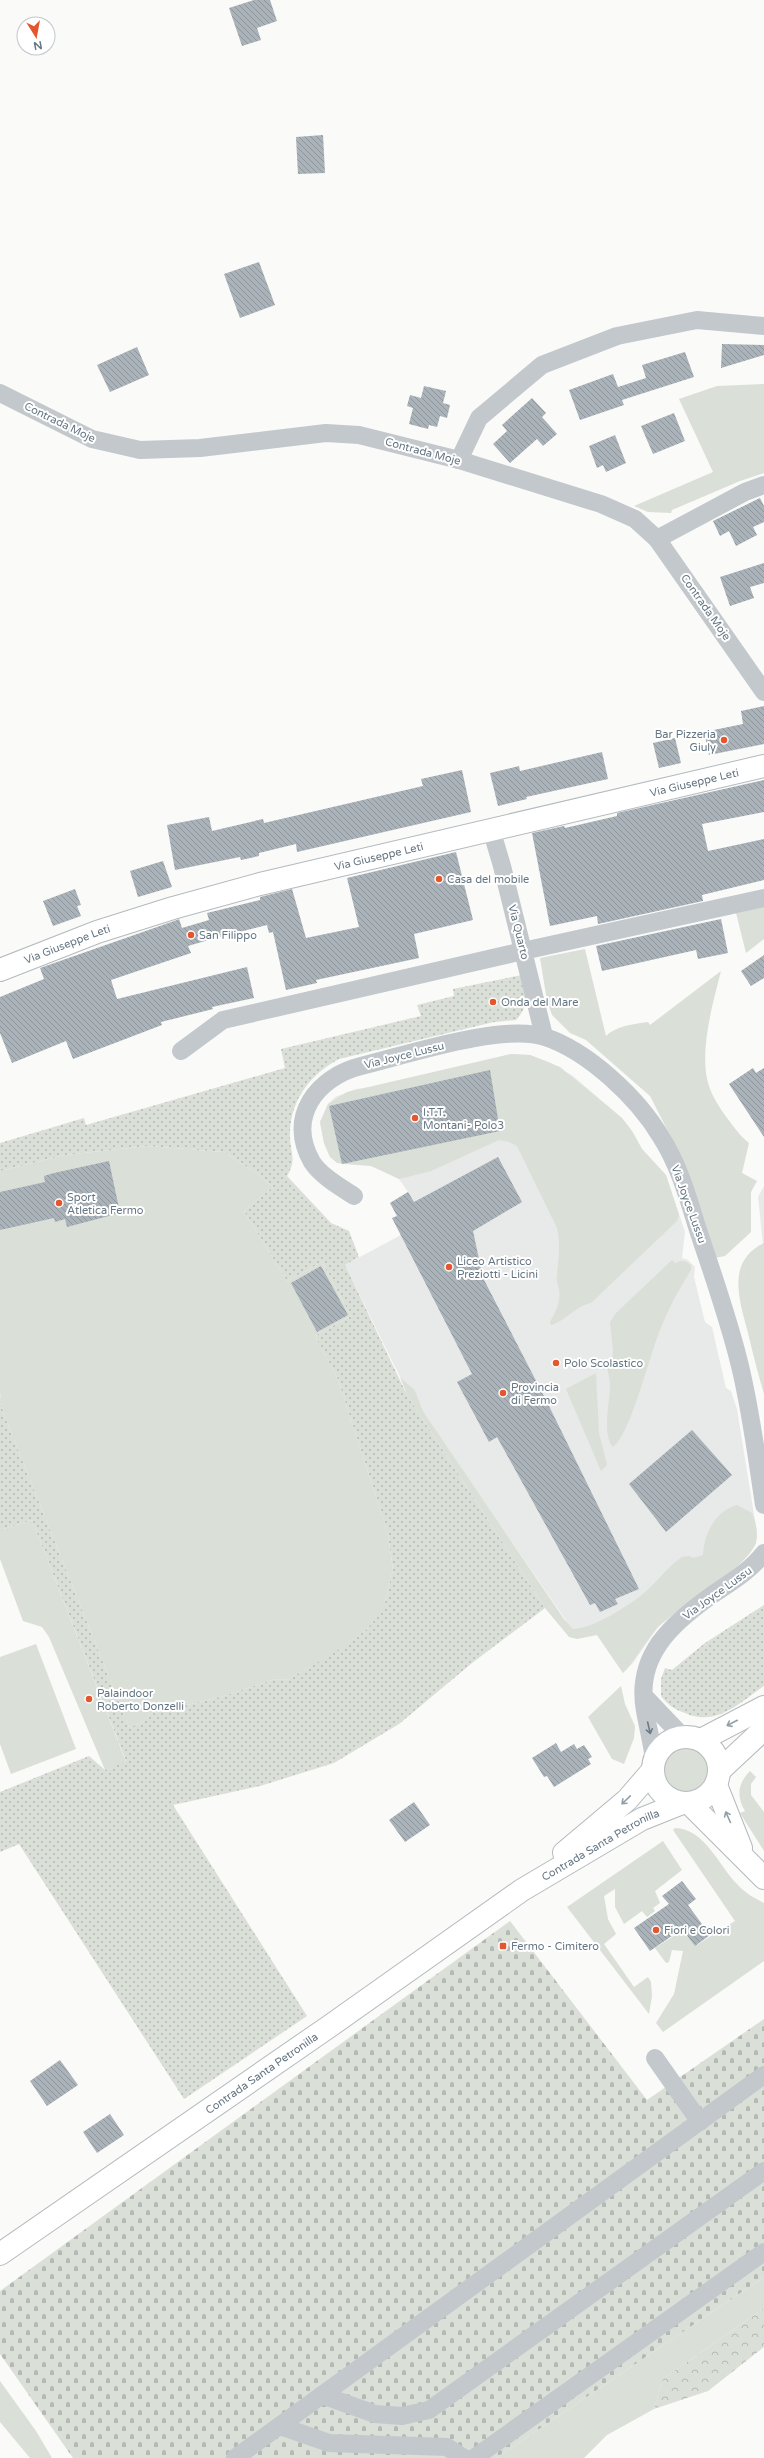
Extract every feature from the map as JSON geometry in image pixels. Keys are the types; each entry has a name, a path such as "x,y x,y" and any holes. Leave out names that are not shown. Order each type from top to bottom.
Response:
{"main road":[{"name":"Via Giuseppe Leti","path":"0,970 97,932 173,908 260,884 764,766"},
{"path":"756,1871 714,1826 685,1803 671,1800 662,1794 655,1784 653,1765 660,1748 671,1740 691,1738 764,1707"},
{"path":"685,1803 705,1797 718,1778 764,1729"},
{"path":"691,1738 710,1747 716,1754 718,1778 756,1871"},
{"name":"Contrada Santa Petronilla","path":"522,1890 627,1800 653,1765"},
{"name":"Contrada Santa Petronilla","path":"0,2254 320,2033 522,1890 642,1819 685,1803"}],"street":[{"path":"459,460 480,418 542,365 617,336 697,320 764,326"},
{"name":"Contrada Moje","path":"0,393 92,439 140,450 200,448 326,433 359,435 459,460 601,504 634,519 657,539 764,692"},
{"path":"657,539 745,492 764,485"},
{"name":"Via Quarto","path":"491,829 544,1036"},
{"path":"181,1050 223,1020 523,951 764,898"},
{"name":"Via Joyce Lussu","path":"354,1196 327,1177 312,1162 305,1143 302,1119 312,1097 331,1077 352,1068 483,1036 513,1033 544,1036 577,1053 614,1081 643,1112 662,1137 680,1175 716,1284 740,1364 760,1460 764,1505"},
{"name":"Via Joyce Lussu","path":"653,1765 644,1696 644,1686 648,1663 664,1636 690,1610 754,1566 764,1553"},
{"path":"644,1696 691,1738"},
{"path":"655,2058 700,2122"},
{"path":"235,2458 764,2075"},
{"path":"322,2395 375,2414 402,2416 429,2410 764,2172"},
{"path":"474,2458 764,2252"},
{"path":"280,2426 329,2443 447,2447 464,2458"}],"shaded area":[{"name":"Polo Scolastico","path":"511,1054 530,1055 549,1062 573,1076 622,1118 632,1131 642,1149 666,1175 685,1232 682,1258 688,1260 695,1267 694,1277 705,1322 712,1327 726,1388 731,1391 737,1409 757,1533 756,1544 739,1565 658,1627 633,1663 623,1673 597,1635 583,1629 573,1629 569,1625 479,1494 423,1411 415,1390 400,1377 345,1265 401,1235 392,1218 397,1216 390,1203 408,1192 399,1179 384,1171 371,1166 342,1164 330,1157 324,1143 320,1122 328,1104 335,1097 356,1089 380,1086"},
{"path":"764,1186 764,1254 758,1197"}],"green space":[{"path":"764,384 764,473 740,481 672,510 671,513 648,512 634,506 713,472 679,399 717,386"},
{"path":"764,907 764,939 746,953 736,913"},
{"path":"585,949 606,1036 625,1026 648,1022 650,1025 721,971 708,1028 705,1059 706,1073 709,1086 717,1103 735,1128 749,1143 742,1173 757,1181 751,1192 751,1232 725,1256 714,1258 679,1153 650,1096 586,1040 570,1033 552,1015 547,1001 540,958"},
{"path":"522,975 525,1004 516,1020 494,1022 339,1059 320,1072 304,1089 294,1109 290,1132 293,1159 287,1176 331,1223 349,1231 359,1257 345,1265 407,1395 545,1608 472,1663 399,1724 334,1763 260,1786 173,1805 307,2016 184,2099 19,1844 0,1852 0,1792 89,1756 105,1770 126,1761 32,1520 0,1530 0,1393 3,1412 129,1727 142,1723 150,1714 224,1696 275,1679 287,1680 335,1652 366,1630 387,1606 385,1602 393,1570 388,1534 338,1379 315,1336 351,1316 322,1262 287,1281 244,1211 273,1187 258,1174 224,1152 147,1146 65,1155 0,1171 0,1143 84,1118 86,1125 285,1068 281,1049 421,1016 417,1005 454,996 453,989"},
{"path":"511,1054 530,1055 560,1067 622,1118 632,1131 642,1149 666,1175 679,1215 677,1221 591,1303 580,1307 551,1325 550,1322 559,1302 557,1280 559,1246 557,1228 517,1146 509,1142 499,1140 431,1171 399,1179 371,1166 337,1163 330,1157 324,1143 320,1122 328,1104 347,1092"},
{"path":"147,1146 224,1152 258,1174 273,1187 244,1211 287,1281 322,1262 351,1316 315,1336 338,1379 388,1534 393,1570 385,1602 388,1606 366,1630 336,1652 287,1680 275,1679 224,1696 150,1714 142,1723 129,1727 3,1412 0,1393 0,1171 65,1155"},
{"path":"764,1243 764,1394 742,1308 738,1283 740,1271 744,1261 752,1251"},
{"path":"672,1260 675,1263 682,1261 687,1262 691,1265 691,1270 667,1314 656,1341 640,1392 627,1426 620,1439 613,1447 609,1441 607,1425 610,1382 607,1367 612,1363 613,1350 610,1322 616,1313"},
{"path":"596,1373 599,1433 607,1465 601,1471 566,1389"},
{"path":"400,1377 415,1390 423,1411 564,1619 573,1629 581,1628 600,1621 629,1604 644,1593 682,1557 689,1556 693,1558 703,1555 708,1532 712,1524 729,1508 737,1505 752,1513 755,1520 757,1537 755,1545 749,1555 726,1576 660,1625 650,1636 633,1662 623,1673 597,1635 577,1639 569,1637 545,1608 407,1395"},
{"name":"Palaindoor Roberto Donzelli","path":"32,1520 126,1762 105,1770 49,1637 42,1627 23,1621 0,1559 0,1530"},
{"path":"764,1605 764,1686 727,1711 707,1717 697,1717 685,1713 666,1702 661,1696 661,1679 665,1668 672,1670 705,1643"},
{"path":"36,1644 76,1749 11,1774 0,1744 0,1657"},
{"path":"621,1686 625,1704 635,1726 634,1738 624,1764 612,1759 588,1717"},
{"path":"681,1742 691,1742 701,1746 709,1754 713,1764 713,1774 709,1784 701,1792 691,1796 681,1796 671,1792 663,1784 659,1774 659,1764 663,1754 671,1746"},
{"path":"750,1771 756,1777 751,1784 751,1795 764,1812 764,1851 740,1813 745,1811 739,1795 741,1785"},
{"path":"675,1828 694,1834 703,1841 740,1887 749,1895 764,1903 764,1961 663,2032 656,2023 674,1994 683,1951 672,1950 669,1962 666,1963 655,1948 683,1930 695,1946 735,1921 673,1830"},
{"path":"663,1841 682,1870 655,1891 660,1903 653,1908 655,1911 647,1917 642,1911 624,1924 615,1907 615,1889 604,1896 608,1919 616,1934 604,1944 634,1987 648,1977 651,1982 652,1996 649,2014 567,1907"},
{"path":"510,1921 647,2100 764,2019 764,2277 496,2458 73,2458 0,2354 0,2291"},
{"path":"764,2277 764,2308 663,2379 654,2409 607,2435 584,2458 496,2458"},
{"path":"764,2308 764,2347 708,2391 654,2409 663,2379"},
{"path":"0,2381 36,2431 52,2458 30,2458 0,2422"}],"building":[{"path":"254,0 270,0 277,21 257,28 261,40 242,46 229,8"},
{"path":"323,135 325,173 298,174 296,137"},
{"path":"259,262 275,305 240,318 224,274"},
{"path":"722,344 764,345 764,355 721,368"},
{"path":"137,347 149,375 110,392 97,365"},
{"path":"685,352 694,377 622,400 624,405 580,420 569,390 613,374 618,387 646,378 642,365"},
{"path":"424,386 446,391 443,403 450,405 447,418 440,416 437,427 429,425 428,429 409,424 413,408 407,406 410,395 421,398"},
{"path":"532,398 546,413 542,417 557,434 543,446 537,439 510,463 493,444 507,431 502,425"},
{"path":"674,413 685,441 653,454 641,426"},
{"path":"615,435 626,463 606,472 603,465 597,468 589,446"},
{"path":"760,498 764,506 764,522 753,527 757,535 736,546 729,531 720,536 713,521"},
{"path":"764,563 764,583 750,587 754,598 730,606 720,577"},
{"path":"764,706 764,744 709,755 704,732 743,724 741,711"},
{"path":"675,738 681,763 659,768 653,743"},
{"path":"602,752 608,779 526,797 527,799 498,806 490,773 519,766 520,771"},
{"path":"462,770 471,812 297,852 296,844 259,853 259,856 241,860 240,857 175,870 167,825 209,817 212,831 263,819 264,823 423,786 421,779"},
{"path":"764,780 764,812 702,824 708,851 764,839 764,880 702,895 703,901 598,924 597,916 550,926 532,833 564,826 565,828 617,816 617,813"},
{"path":"456,852 473,920 414,934 419,958 316,980 317,983 286,990 273,932 269,933 267,925 188,946 191,953 111,980 117,999 247,967 254,998 212,1007 213,1009 161,1022 162,1025 73,1059 66,1041 12,1063 0,1033 0,997 44,979 40,968 179,919 182,928 209,920 207,913 260,900 260,897 292,889 306,938 359,927 347,878"},
{"path":"163,861 172,887 138,897 130,871"},
{"path":"75,889 81,905 77,906 81,916 53,926 43,901"},
{"path":"721,919 728,953 698,959 696,950 602,971 596,946"},
{"path":"764,955 764,978 751,986 741,971"},
{"path":"753,1068 756,1073 764,1068 764,1137 729,1084"},
{"name":"I.T.T. Montani- Polo3","path":"490,1070 500,1131 342,1164 329,1106"},
{"path":"498,1157 522,1202 473,1231 483,1278 548,1404 639,1589 615,1599 618,1604 600,1612 595,1603 590,1605 497,1437 489,1442 457,1382 472,1374 392,1218 397,1216 390,1203 408,1192 414,1202"},
{"name":"Sport Atletica Fermo","path":"109,1161 120,1213 67,1227 65,1219 55,1222 54,1218 0,1230 0,1192 45,1182 44,1176 54,1173"},
{"path":"321,1266 348,1315 317,1332 291,1283"},
{"path":"692,1430 732,1475 666,1532 629,1484"},
{"path":"556,1743 561,1752 574,1744 577,1749 584,1745 592,1757 588,1759 591,1764 554,1787 547,1776 544,1777 532,1758"},
{"path":"414,1802 430,1825 405,1842 389,1820"},
{"path":"682,1881 696,1899 688,1905 710,1935 695,1946 682,1929 650,1951 634,1928 669,1904 662,1896"},
{"path":"60,2060 78,2085 47,2106 30,2081"},
{"path":"110,2114 124,2135 97,2153 83,2132"}],"place":[{"name":"Bar Pizzeria Giuly","path":"724,740"},
{"name":"Casa del mobile","path":"439,879"},
{"name":"San Filippo","path":"191,935"},
{"name":"Onda del Mare","path":"493,1002"},
{"name":"I.T.T. Montani- Polo3","path":"415,1118"},
{"name":"Sport Atletica Fermo","path":"59,1203"},
{"name":"Liceo Artistico Preziotti - Licini","path":"449,1267"},
{"name":"Polo Scolastico","path":"556,1363"},
{"name":"Provincia di Fermo","path":"503,1393"},
{"name":"Palaindoor Roberto Donzelli","path":"89,1699"},
{"name":"Fiori e Colori","path":"656,1930"},
{"name":"Fermo - Cimitero","path":"503,1946"}]}
